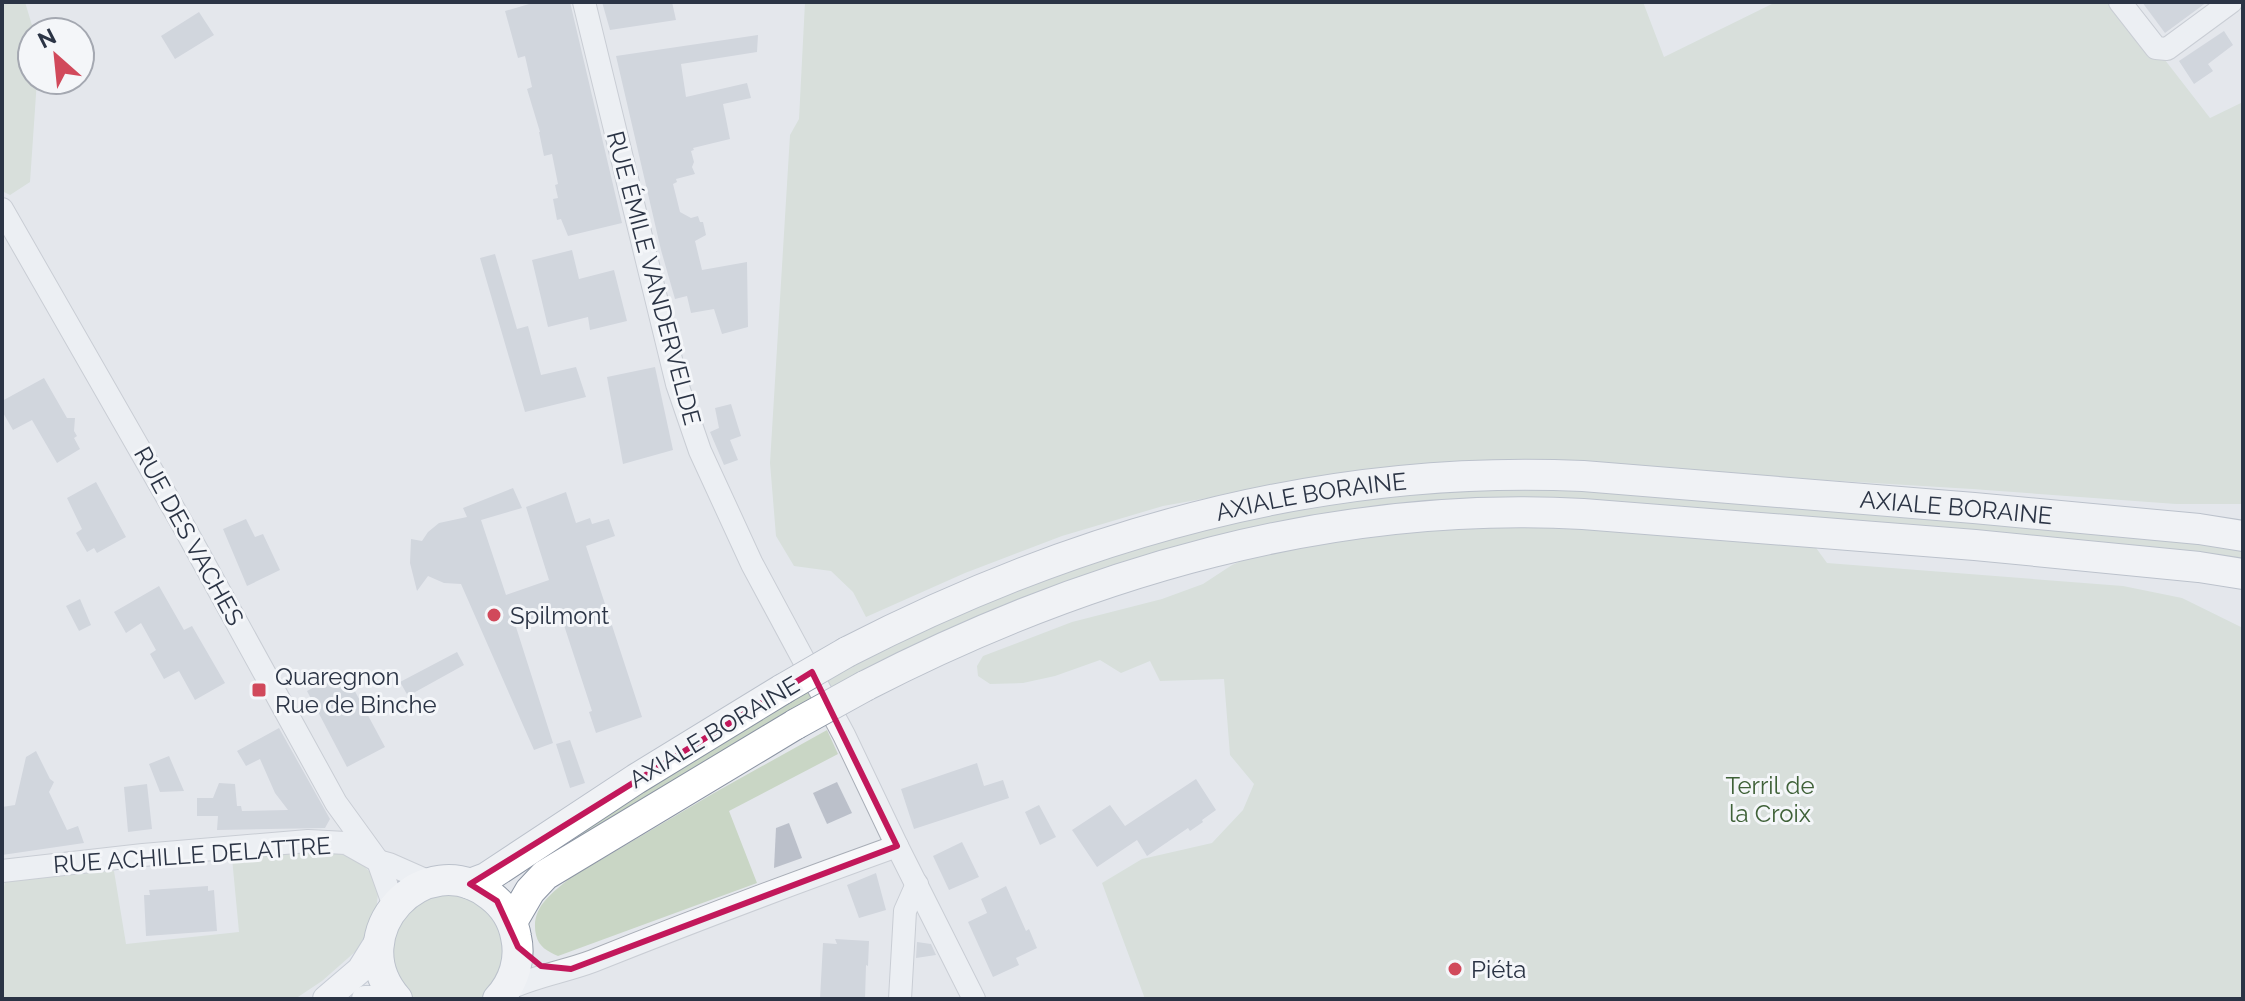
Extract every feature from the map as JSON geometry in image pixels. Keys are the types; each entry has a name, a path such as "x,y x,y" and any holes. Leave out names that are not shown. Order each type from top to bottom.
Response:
{"highway":[{"name":"AXIALE BORAINE","path":"432,883 451,881 470,884 486,878 636,779 783,689 847,652 936,609 1035,567 1185,519 1248,503 1336,488 1430,478 1529,474 1974,508 2199,529 2243,536"},
{"name":"AXIALE BORAINE","path":"502,994 515,973 515,935 530,891 545,875 796,724 865,686 991,625 1139,572 1260,541 1408,516 1532,511 1975,545 2243,574"},
{"path":"397,999 382,973 378,941 394,906 414,890 432,883"},
{"path":"470,884 502,906 515,935"}],"main road":[{"path":"326,999 360,970 378,941"},
{"path":"365,999 378,999"}],"street":[{"name":"RUE ÉMILE VANDERVELDE","path":"584,2 673,369 700,451 752,564 837,721 974,999"},
{"path":"2120,2 2156,48 2167,49 2231,2"},
{"name":"RUE DES VACHES","path":"2,209 177,513 336,803 378,861 394,906"},
{"name":"RUE ACHILLE DELATTRE","path":"2,871 308,841 346,843 378,861"},
{"path":"502,994 529,979 571,969 762,894 897,846"},
{"path":"378,861 432,883"},
{"path":"900,999 905,911 917,884"},
{"path":"515,935 541,966 554,972"}],"highlighted area":[{"path":"812,672 897,846 571,969 541,966 518,947 497,901 470,884"}],"green space":[{"path":"2,2 25,2 29,16 16,16 16,96 36,96 30,182 10,195 2,191"},
{"path":"805,2 1643,2 1664,57 1776,2 2120,2 2210,118 2243,102 2243,504 2176,504 1507,461 1415,464 1163,506 1062,536 965,573 866,617 853,592 831,571 794,566 776,536 770,463 790,135 799,119"},
{"path":"1587,486 2243,546 2243,564 1576,502 1156,556 551,857 597,821 795,695 968,605 1149,540 1379,493"},
{"name":"Terril de la Croix","path":"1522,522 1814,545 1827,563 2123,586 2182,598 2243,628 2243,999 1145,999 1102,883 1142,859 1212,843 1243,810 1254,784 1230,755 1224,679 1160,681 1150,661 1121,673 1100,660 1055,676 1023,683 990,684 978,676 977,666 983,656 1072,622 1162,599 1203,584 1232,565 1255,555 1362,534"},
{"path":"827,730 838,754 729,811 757,883 558,956 539,943 535,925 539,909 570,878"},
{"path":"303,849 334,851 361,863 374,876 378,894 376,911 364,944 322,981 295,999 2,999 2,902 5,880 114,871 126,944 239,932 232,858"},
{"path":"445,893 476,900 501,927 505,964 480,999 415,999 393,969 391,937 415,903"}],"building":[{"path":"536,2 570,2 622,223 568,236 561,219 557,220 553,199 558,198 555,185 558,184 552,154 544,156 527,89 532,87 525,56 518,58 505,11"},
{"path":"602,2 672,2 676,20 610,30"},
{"path":"2142,2 2207,2 2165,33"},
{"path":"199,12 214,35 175,59 161,36"},
{"path":"2224,31 2233,45 2208,64 2213,71 2194,84 2179,61"},
{"path":"758,35 757,52 681,64 686,97 747,83 751,98 723,104 730,139 693,148 692,167 695,174 676,179 677,182 673,184 680,212 691,218 698,216 703,222 706,235 695,241 702,270 747,262 748,327 722,334 714,309 691,313 687,296 675,299 616,56"},
{"path":"572,250 579,279 614,270 627,321 590,330 588,317 548,327 532,260"},
{"path":"495,254 517,329 528,326 541,375 576,367 586,397 525,412 480,258"},
{"path":"655,367 673,450 623,464 607,377"},
{"path":"44,378 67,418 75,418 74,431 77,436 74,438 80,449 57,463 32,420 13,430 2,411 2,401"},
{"path":"731,404 741,436 730,440 738,460 724,465 710,432 719,428 715,408"},
{"path":"96,482 126,537 97,553 94,548 87,552 76,533 82,529 67,498"},
{"path":"513,488 522,508 481,520 506,595 549,580 526,507 566,492 576,523 590,518 592,524 609,519 615,536 586,546 642,717 596,733 589,712 592,711 560,613 516,627 553,743 534,750 461,584 444,583 428,576 417,591 410,563 411,539 422,541 439,523 467,517 463,508"},
{"path":"246,519 255,537 263,534 280,570 247,586 223,529"},
{"path":"159,586 184,630 192,626 225,683 195,700 179,671 164,679 150,654 156,650 141,623 126,633 114,612"},
{"path":"80,599 91,625 79,631 66,606"},
{"name":"Spilmont","path":"457,652 464,665 408,696 400,682"},
{"path":"344,671 385,747 347,767 307,691"},
{"path":"279,728 330,819 325,828 217,830 218,816 197,816 197,798 213,798 219,783 235,784 237,806 241,806 242,811 288,810 275,793 260,759 246,766 237,751"},
{"path":"570,740 585,783 570,788 556,744"},
{"path":"36,751 54,782 49,792 67,830 78,826 84,843 2,855 2,807 15,805 26,757"},
{"path":"169,756 184,791 160,792 149,764"},
{"path":"977,763 984,786 1003,780 1009,798 914,829 901,789"},
{"path":"1196,779 1216,810 1190,831 1188,828 1147,856 1137,840 1097,867 1072,830 1110,805 1125,826"},
{"path":"837,782 852,813 827,824 813,793"},
{"path":"147,784 152,829 128,832 124,787"},
{"path":"1039,805 1056,837 1040,845 1025,812"},
{"path":"789,823 802,858 774,868 776,828"},
{"path":"962,842 979,877 949,890 933,856"},
{"path":"876,873 886,910 859,918 847,885"},
{"path":"208,886 208,891 214,890 217,931 146,936 144,895 150,895 149,890"},
{"path":"1006,886 1037,948 1016,958 1019,965 993,977 968,922 987,913 981,899"},
{"path":"835,939 869,941 865,999 820,999 823,943 837,944"},
{"path":"917,942 931,944 936,955 916,958"}],"place":[{"name":"Spilmont","path":"494,615"},
{"name":"Quaregnon Rue de Binche","path":"259,690"},
{"name":"Piéta","path":"1455,969"}]}
